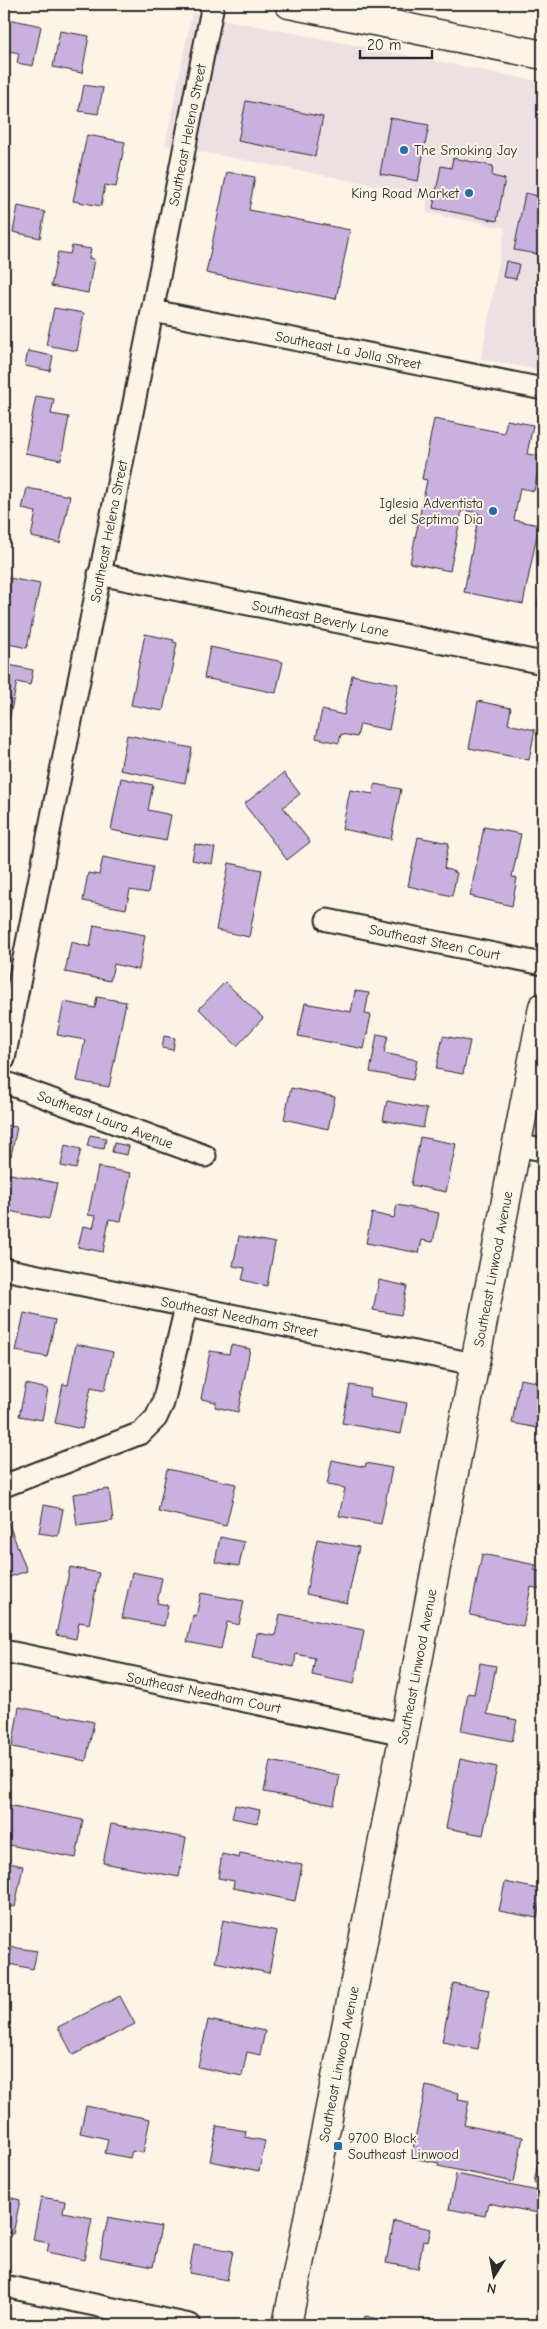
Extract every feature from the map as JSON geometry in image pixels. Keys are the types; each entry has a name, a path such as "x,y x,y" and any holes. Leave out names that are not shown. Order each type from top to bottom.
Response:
{"main road":[{"path":"288,4 543,55"},
{"name":"Southeast Linwood Avenue","path":"287,2325 404,1734 543,1007"}],"street":[{"name":"Southeast Helena Street","path":"4,1059 213,4"},
{"name":"Southeast La Jolla Street","path":"153,311 543,389"},
{"name":"Southeast Beverly Lane","path":"99,574 543,663"},
{"name":"Southeast Steen Court","path":"327,920 543,964"},
{"name":"Southeast Laura Avenue","path":"4,1082 205,1156"},
{"path":"516,1145 543,1150"},
{"name":"Southeast Needham Street","path":"4,1269 474,1364"},
{"path":"4,1486 84,1457 141,1433 156,1418 163,1403 186,1307"},
{"name":"Southeast Needham Court","path":"4,1651 404,1734"},
{"path":"4,2286 190,2325"}],"shaded area":[{"path":"192,13 543,82 543,371 481,359 505,228 427,213 427,195 165,145"}],"building":[{"path":"4,18 41,26 33,66 17,63 19,53 4,50"},
{"path":"60,31 89,36 82,73 53,67"},
{"path":"84,85 103,88 98,114 79,111"},
{"path":"246,101 323,117 315,156 238,141"},
{"name":"The Smoking Jay","path":"390,118 429,125 418,181 380,174"},
{"path":"87,135 125,142 116,187 105,185 101,206 73,201"},
{"name":"King Road Market","path":"453,158 493,166 492,176 505,179 497,221 433,208 441,166 451,168"},
{"path":"227,172 255,177 249,210 350,230 336,299 206,273"},
{"path":"525,193 543,197 543,255 514,250"},
{"path":"18,206 45,212 40,238 13,232"},
{"path":"72,246 91,249 89,258 94,259 88,293 51,286 58,252 70,254"},
{"path":"506,261 519,264 516,279 503,277"},
{"path":"54,308 84,313 77,351 46,345"},
{"path":"28,351 53,356 50,371 25,366"},
{"path":"36,396 54,399 51,414 69,417 61,460 25,453"},
{"name":"Iglesia Adventista del Septimo Dia","path":"434,419 504,433 507,420 533,425 527,454 541,456 534,491 520,488 514,520 539,525 523,604 464,592 479,513 462,510 450,571 410,563 427,480 422,479"},
{"path":"27,488 70,496 60,543 31,537 36,512 22,509"},
{"path":"543,574 543,608 537,606"},
{"path":"4,577 40,584 27,648 4,643"},
{"path":"145,634 174,640 173,642 177,643 163,711 131,705"},
{"path":"210,647 283,662 276,693 204,678"},
{"path":"4,664 33,670 30,685 17,682 9,720 4,719"},
{"path":"352,675 398,684 389,730 360,724 357,737 341,734 339,743 316,738 322,710 344,715"},
{"path":"478,701 511,708 508,724 535,730 529,760 469,748"},
{"path":"127,735 192,748 185,783 120,770"},
{"path":"284,773 300,794 283,807 310,842 287,860 244,804"},
{"path":"121,778 153,785 148,810 171,815 166,841 111,830"},
{"path":"375,784 401,789 391,839 342,829 350,790 373,794"},
{"path":"484,827 521,834 512,877 517,878 512,906 470,896"},
{"path":"418,837 449,843 444,868 457,873 452,896 408,886"},
{"path":"195,844 215,848 212,864 192,860"},
{"path":"103,857 153,867 148,893 130,890 126,909 83,901 88,873 99,875"},
{"path":"229,863 262,870 249,937 216,930"},
{"path":"94,925 145,935 139,970 114,964 110,981 65,972 71,942 90,947"},
{"path":"225,982 263,1018 237,1046 199,1009"},
{"path":"355,991 369,993 365,1014 371,1015 364,1049 298,1036 305,1003 351,1012"},
{"path":"97,997 126,1002 109,1087 77,1081 85,1040 57,1035 64,1002 95,1008"},
{"path":"377,1034 388,1036 384,1053 417,1060 413,1080 370,1072"},
{"path":"164,1036 175,1038 173,1050 162,1048"},
{"path":"443,1036 470,1041 463,1074 436,1069"},
{"path":"291,1088 335,1097 328,1129 284,1119"},
{"path":"387,1101 427,1109 423,1128 383,1120"},
{"path":"4,1125 17,1127 11,1156 4,1154"},
{"path":"90,1135 106,1138 104,1149 87,1146"},
{"path":"420,1137 456,1144 446,1192 411,1185"},
{"path":"114,1143 129,1146 127,1155 112,1152"},
{"path":"65,1145 81,1149 76,1169 61,1166"},
{"path":"98,1167 131,1173 121,1221 109,1219 103,1252 78,1247 83,1226 93,1228 96,1216 88,1215"},
{"path":"5,1173 57,1183 49,1219 4,1210"},
{"path":"397,1205 439,1213 433,1242 422,1240 419,1253 366,1243 372,1213 394,1218"},
{"path":"239,1236 275,1243 267,1286 242,1280 245,1268 233,1266"},
{"path":"379,1280 407,1286 401,1315 373,1310"},
{"path":"24,1313 55,1320 47,1357 16,1351"},
{"path":"76,1344 113,1352 105,1390 91,1387 82,1429 55,1423 63,1384 68,1385"},
{"path":"231,1345 250,1349 238,1412 215,1407 216,1402 201,1399 210,1351 229,1354"},
{"path":"520,1379 543,1383 543,1429 512,1423"},
{"path":"26,1384 48,1389 42,1420 19,1416"},
{"path":"350,1385 371,1389 369,1396 407,1403 401,1434 342,1423"},
{"path":"332,1460 365,1467 366,1463 392,1468 381,1524 339,1516 345,1488 327,1485"},
{"path":"167,1469 236,1484 226,1526 158,1511"},
{"path":"109,1489 113,1521 77,1526 73,1494"},
{"path":"44,1505 63,1509 58,1536 39,1533"},
{"path":"6,1517 27,1571 4,1579 4,1518"},
{"path":"220,1537 244,1542 239,1566 215,1562"},
{"path":"317,1539 359,1547 347,1603 306,1594"},
{"path":"482,1554 536,1565 534,1570 543,1572 543,1590 531,1587 523,1626 470,1615"},
{"path":"70,1567 99,1573 89,1624 79,1622 76,1639 56,1635"},
{"path":"132,1572 162,1578 157,1603 168,1605 164,1626 122,1618"},
{"path":"201,1593 244,1601 239,1625 227,1622 221,1649 187,1642 193,1615 196,1616"},
{"path":"280,1614 364,1630 354,1684 312,1675 315,1658 296,1654 294,1667 252,1658 257,1633 275,1636"},
{"path":"480,1663 496,1666 487,1714 517,1720 512,1741 461,1731 468,1693 474,1694"},
{"path":"19,1707 94,1722 86,1761 12,1747"},
{"path":"460,1759 497,1767 483,1835 446,1828"},
{"path":"270,1761 340,1775 334,1805 264,1792"},
{"path":"8,1805 83,1820 76,1858 4,1844 4,1825"},
{"path":"235,1805 260,1810 257,1823 232,1818"},
{"path":"111,1824 186,1838 179,1877 103,1863"},
{"path":"240,1853 302,1865 295,1901 233,1888 234,1881 218,1878 222,1854 239,1858"},
{"path":"4,1862 23,1866 15,1907 4,1905"},
{"path":"505,1882 543,1890 537,1918 499,1911"},
{"path":"223,1920 277,1931 269,1973 215,1962"},
{"path":"12,1947 37,1951 33,1969 9,1964"},
{"path":"453,1983 489,1990 478,2049 442,2042"},
{"path":"120,1996 135,2024 73,2055 58,2027"},
{"path":"208,2020 265,2031 260,2055 247,2052 242,2076 198,2067"},
{"path":"426,2086 459,2093 458,2099 469,2101 464,2125 523,2137 514,2182 438,2166 439,2163 411,2158"},
{"path":"86,2106 150,2119 143,2153 132,2151 130,2158 105,2153 108,2139 80,2133"},
{"path":"217,2126 246,2131 245,2137 265,2141 259,2171 210,2161"},
{"path":"539,2157 543,2158 543,2184 534,2183"},
{"path":"456,2174 543,2192 543,2214 488,2203 485,2216 449,2209"},
{"path":"4,2196 20,2200 13,2234 4,2232"},
{"path":"41,2197 65,2201 63,2212 92,2218 84,2260 47,2252 49,2243 33,2240"},
{"path":"108,2217 161,2227 153,2267 100,2257"},
{"path":"394,2221 431,2229 428,2242 423,2241 418,2269 386,2263"},
{"path":"194,2244 233,2251 227,2280 189,2273"},
{"path":"365,2316 408,2325 363,2325"}],"place":[{"name":"The Smoking Jay","path":"404,150"},
{"name":"King Road Market","path":"469,193"},
{"name":"Iglesia Adventista del Septimo Dia","path":"493,511"},
{"name":"9700 Block Southeast Linwood","path":"338,2146"}]}
